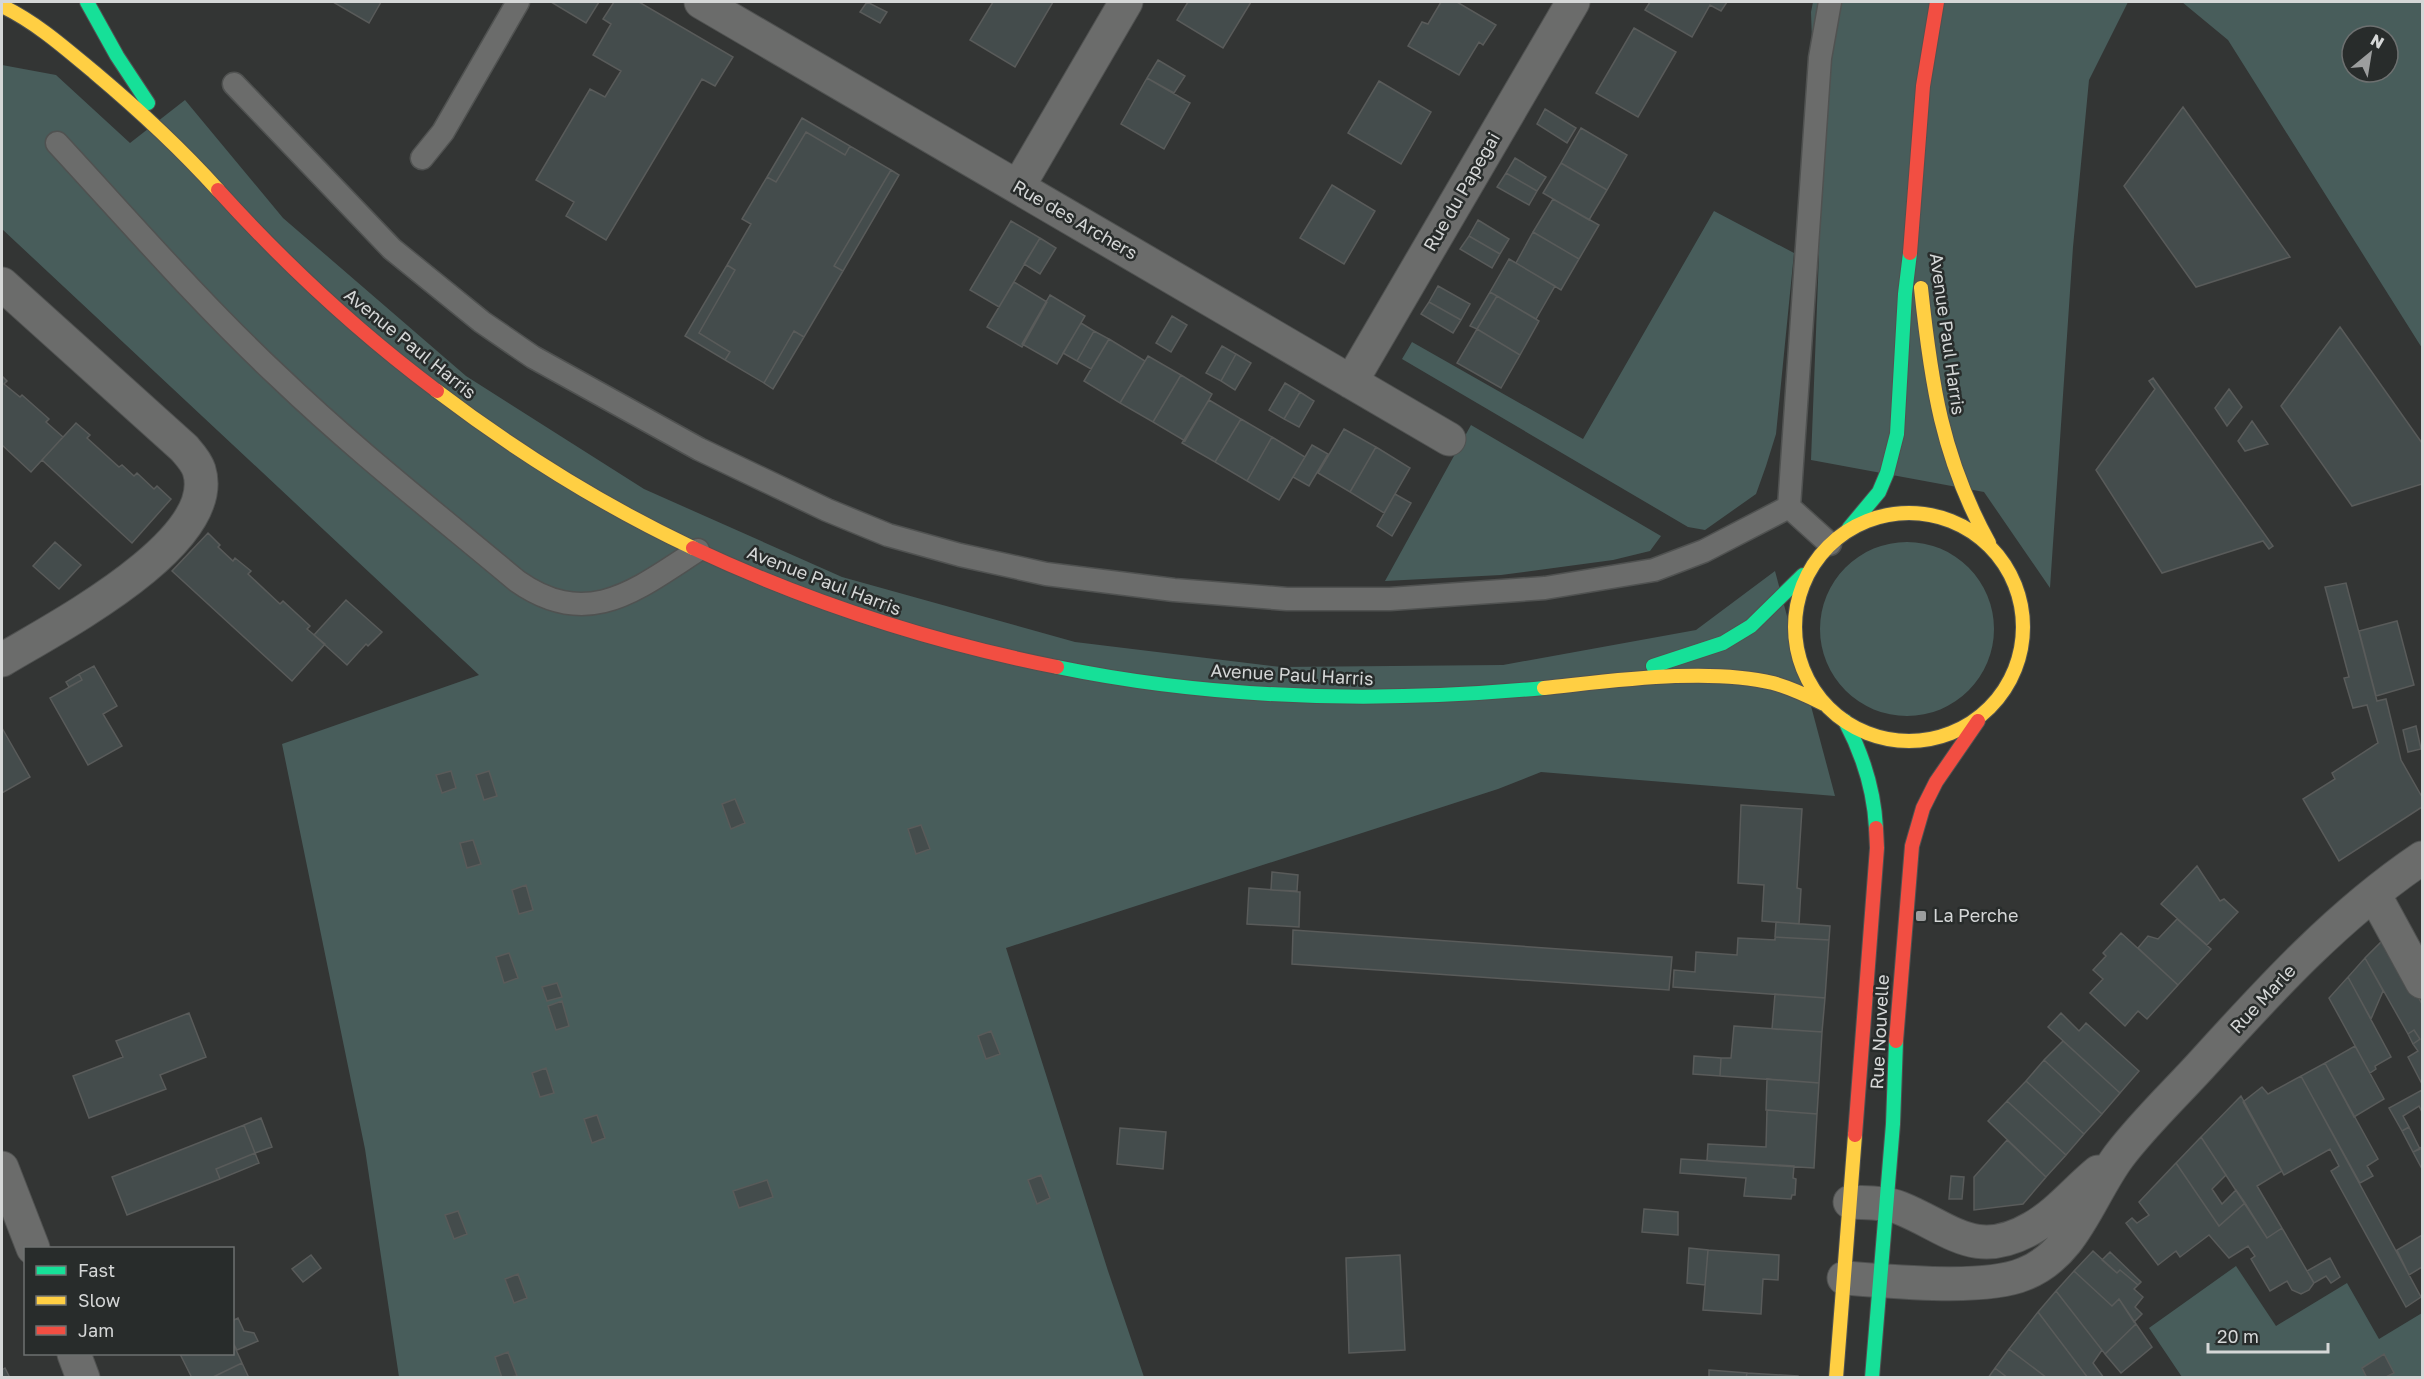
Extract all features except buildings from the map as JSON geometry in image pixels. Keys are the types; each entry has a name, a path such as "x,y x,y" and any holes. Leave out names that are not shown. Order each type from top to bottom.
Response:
{"main road":[{"name":"Avenue Paul Harris","path":"87,2 117,56 178,147"},
{"name":"Avenue Paul Harris","path":"1848,529 1879,492 1887,473 1897,434 1905,294 1914,220 1923,86 1937,2"},
{"name":"Avenue Paul Harris","path":"2,6 19,13 54,38 178,147 287,263 408,369 461,410 533,459 653,528 814,600 893,627 972,650 1039,665 1113,678 1264,694 1346,697 1434,696 1597,682 1705,676 1742,678 1785,687 1824,704"},
{"name":"Avenue Paul Harris","path":"1914,220 1928,350 1941,422 1958,480 1993,550"},
{"path":"1924,513 1966,528 2000,558 2016,588 2022,609 2023,631 2020,653 2013,674 2002,693 1987,710 1958,730 1924,740 1889,739 1866,732 1845,721 1824,704 1805,674 1797,652 1795,635 1794,618 1799,594 1814,563 1830,544 1848,529 1880,516 1924,513"},
{"name":"Avenue Paul Harris","path":"1597,682 1695,654 1724,643 1751,626 1770,610 1814,563"},
{"name":"Rue Nouvelle","path":"1872,1377 1887,1205 1905,916 1914,834 1923,808 1936,782 1987,710"},
{"name":"Rue Nouvelle","path":"1836,1377 1874,909 1877,814 1867,768 1845,721"}],"street":[{"name":"Rue des Archers","path":"701,2 1449,439"},
{"path":"1018,187 1126,2"},
{"name":"Rue du Papegai","path":"1351,382 1573,2"},
{"path":"2,284 184,448 200,472 201,487 198,503 190,519 136,577 2,660"},
{"name":"Rue Marle","path":"1850,1202 1898,1207 1957,1237 1970,1241 1996,1242 2033,1228 2119,1157 2272,987 2319,942 2374,894 2422,858"},
{"path":"2374,894 2422,982"},
{"name":"Rue Marle","path":"1844,1278 1994,1282 2025,1274 2048,1260 2070,1238 2119,1157"},
{"path":"2,1168 33,1247"},
{"path":"75,1355 83,1377"}],"lane":[{"path":"422,158 443,132 518,2"},
{"path":"1790,507 1820,58 1830,2"},
{"path":"234,84 392,249 482,322 533,357 699,448 827,510 888,535 950,552 1046,574 1174,590 1287,599 1390,599 1536,589 1654,570 1704,551 1790,507"},
{"path":"57,143 239,339 277,376 329,424 517,581 536,594 575,605 618,598 636,590 698,550"},
{"path":"1790,507 1830,544"}],"shaded area":[{"path":"1813,2 2128,2 2089,80 2073,247 2050,588 1984,492 1811,460 1819,254 1811,12"},
{"path":"2182,2 2422,2 2422,348 2228,40"},
{"path":"2,65 56,75 130,143 185,100 283,218 466,376 644,489 842,577 1075,642 1281,667 1503,665 1696,630 1775,571 1835,796 1541,772 1498,789 1006,948 1108,1271 1144,1377 399,1377 365,1149 282,744 479,675 2,229"},
{"path":"1714,211 1794,253 1776,434 1766,466 1756,494 1705,530 1688,527 1402,359 1412,342 1583,439"},
{"path":"1471,425 1661,536 1650,551 1613,560 1501,575 1385,581"},
{"path":"1907,542 1940,549 1955,557 1968,568 1979,581 1987,596 1994,629 1987,662 1979,677 1968,690 1955,701 1940,709 1907,716 1874,709 1859,701 1846,690 1835,677 1827,662 1820,629 1827,596 1835,581 1846,568 1859,557 1874,549"},
{"path":"2236,1266 2276,1326 2347,1283 2379,1339 2422,1313 2422,1377 2182,1377 2149,1328"}],"traffic: fast":[{"path":"87,2 117,56 148,103"},
{"path":"1849,528 1879,492 1887,473 1897,434 1905,294 1910,253"},
{"path":"1653,666 1723,643 1751,626 1803,575"},
{"path":"1057,667 1178,686 1300,696 1422,696 1544,688"},
{"path":"1845,721 1866,773 1873,800 1876,828"},
{"path":"1872,1378 1893,1124 1896,1041"}],"traffic: slow":[{"path":"2,6 27,20 73,54 174,144 218,190"},
{"path":"1921,288 1929,356 1949,450 1973,512 1989,543"},
{"path":"437,391 560,476 626,514 693,548"},
{"path":"1898,513 1920,513 1963,526 1990,546 2010,573 2021,605 2023,627 2021,649 2010,681 1990,708 1963,728 1942,736 1920,741 1898,741 1855,728 1828,708 1808,681 1800,660 1795,638 1795,616 1808,573 1828,546 1855,526 1876,518 1898,513"},
{"path":"1544,688 1629,679 1719,676 1773,683 1824,704"},
{"path":"1836,1378 1855,1135"}],"traffic: jam":[{"path":"1910,253 1923,86 1937,2"},
{"path":"218,190 269,244 350,321 437,391"},
{"path":"693,548 782,586 872,619 963,646 1057,667"},
{"path":"1896,1041 1912,846 1923,808 1936,782 1978,721"},
{"path":"1855,1135 1877,848 1876,828"}],"place":[{"name":"La Perche","path":"1921,916"}]}
